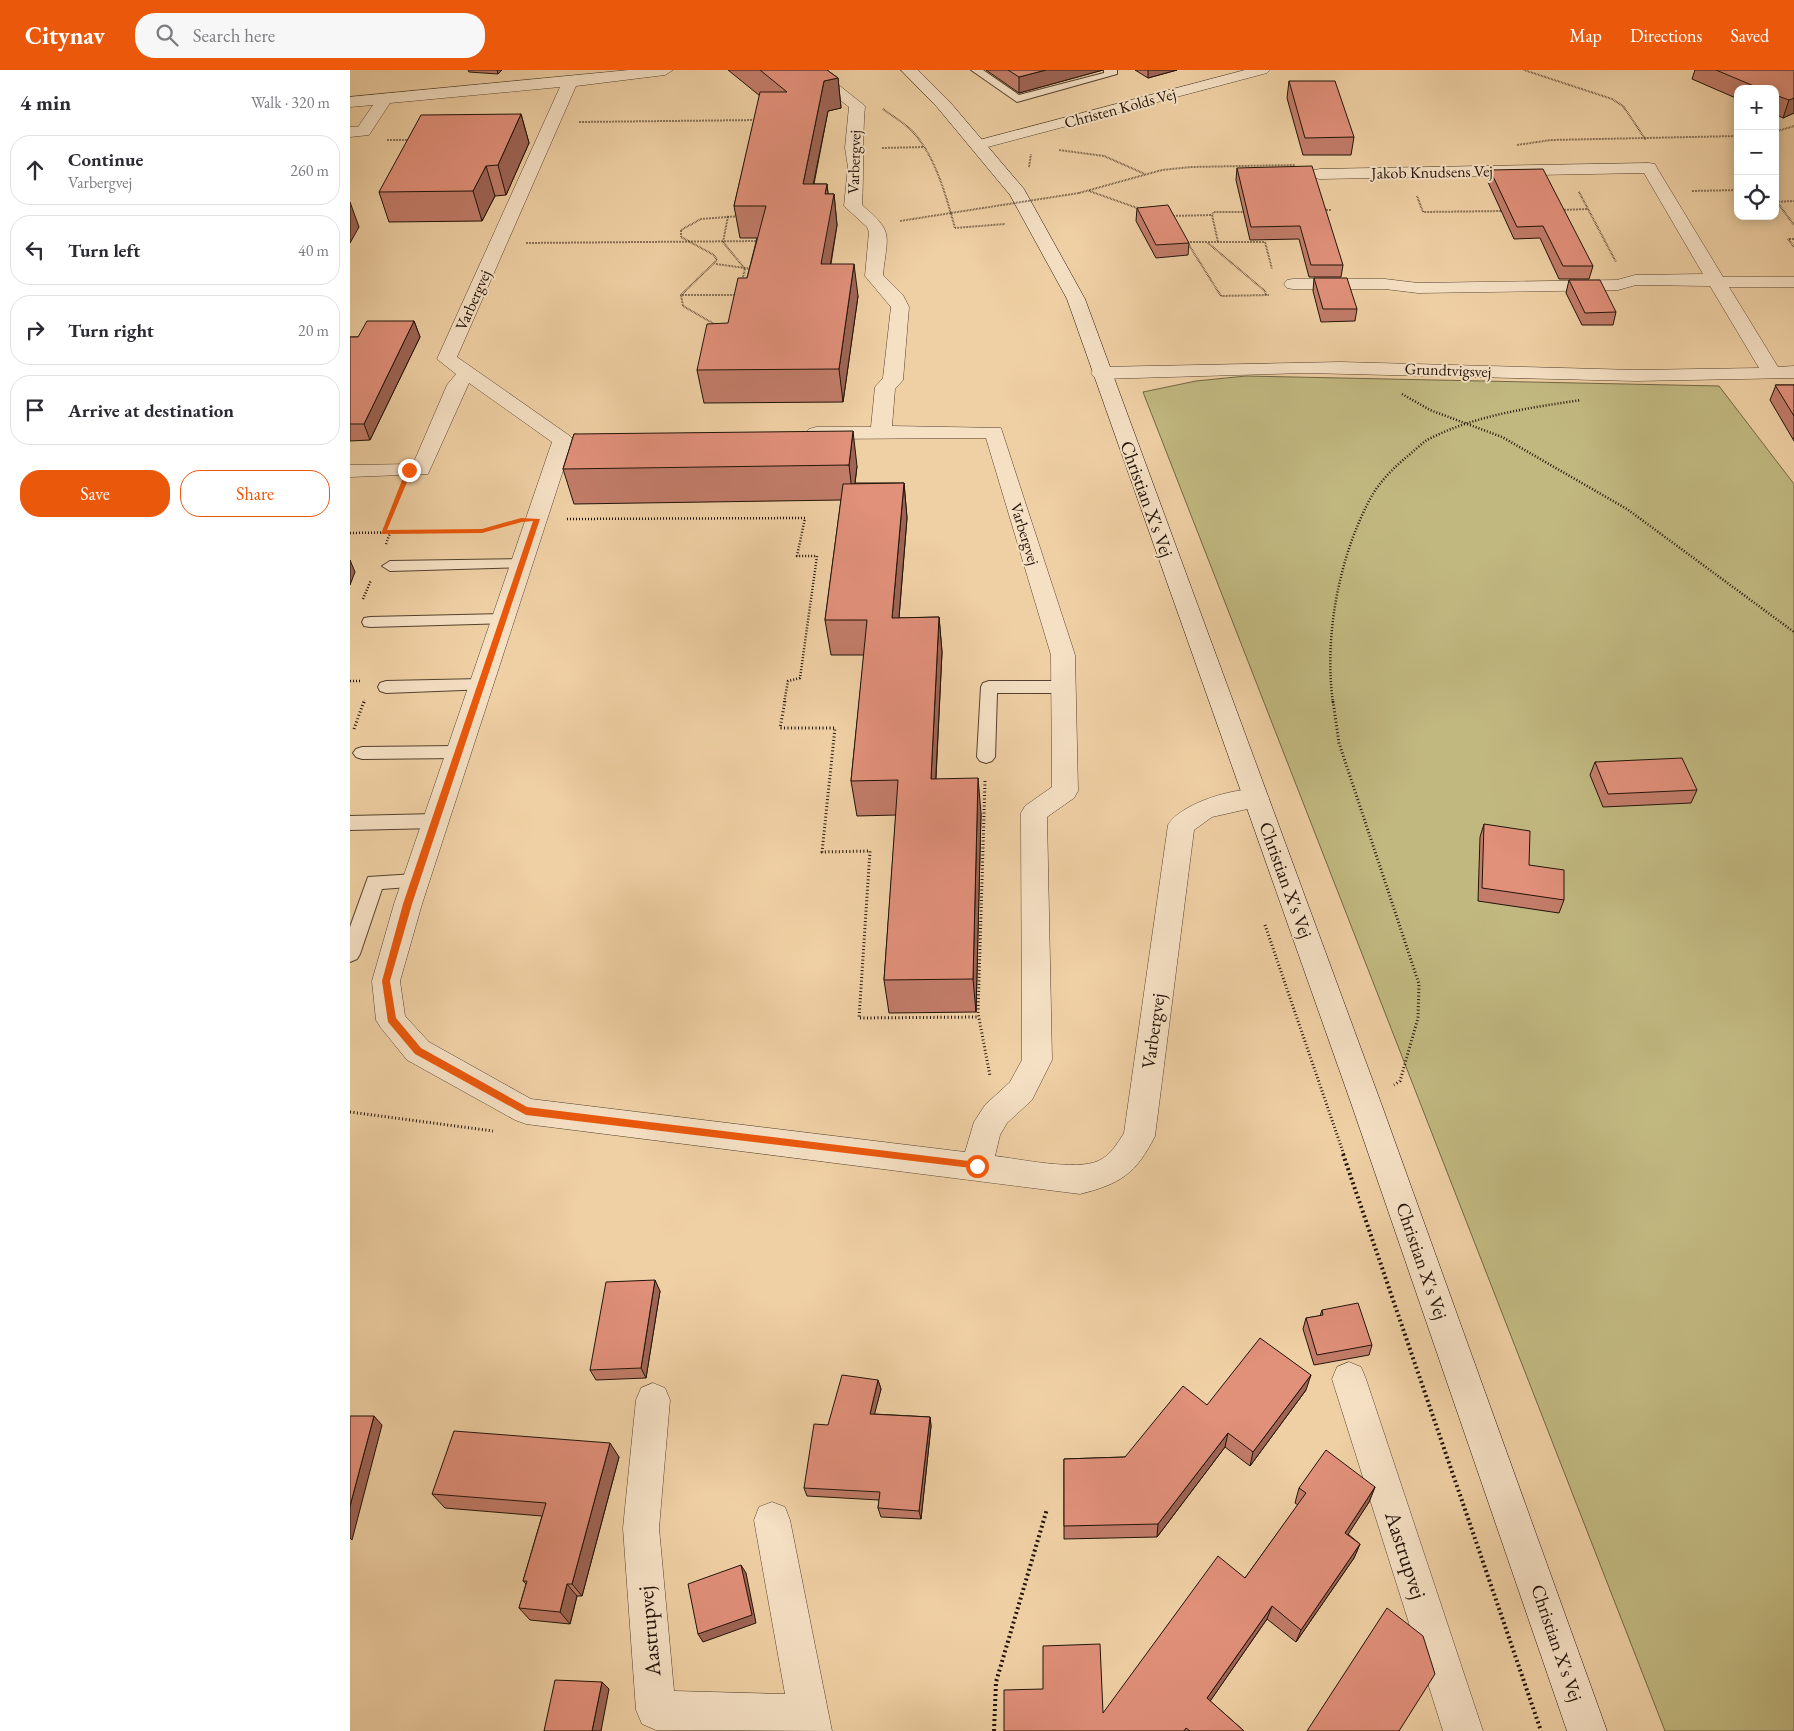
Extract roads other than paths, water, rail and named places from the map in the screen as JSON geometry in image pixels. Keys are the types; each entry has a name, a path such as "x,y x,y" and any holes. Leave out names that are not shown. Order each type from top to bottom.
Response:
{"street":[{"path":"350,102 570,82 665,70"},
{"name":"Varbergvej","path":"810,70 857,106 852,148 856,167 853,206 876,225 878,232 874,276 896,299 900,307 894,380 885,387 881,432"},
{"name":"Christian X's Vej","path":"910,70 978,145 1018,193 1076,299 1101,373 1366,1103 1587,1731"},
{"name":"Christen Kolds Vej","path":"978,145 1262,70"},
{"name":"Varbergvej","path":"570,82 447,359 467,374 573,438 537,519 415,882 386,981 391,1020 418,1051 526,1111 1080,1180 1106,1174 1123,1163 1139,1136 1181,825 1204,809 1256,798"},
{"path":"357,132 385,98"},
{"name":"Jakob Knudsens Vej","path":"1320,174 1649,168 1719,282 1772,374"},
{"path":"1293,284 1385,284 1418,288 1618,285 1635,280 1699,279 1719,282 1794,282"},
{"name":"Grundtvigsvej","path":"1101,373 1228,368 1371,368 1697,376 1794,372"},
{"path":"350,471 421,470 457,385 467,374"},
{"name":"Varbergvej","path":"792,433 994,432 1063,655 1066,687 1066,791 1034,814 1038,1060 1021,1091 996,1114 985,1131 977,1166"},
{"name":"Aastrupvej","path":"1349,1379 1463,1731"},
{"name":"Aastrupvej","path":"653,1400 641,1528 656,1710 810,1722 772,1520"}],"lane":[{"path":"976,70 1017,100 1112,74 1108,71 1112,70"},
{"path":"390,566 522,564"},
{"path":"370,622 504,619"},
{"path":"386,687 482,685"},
{"path":"986,757 989,687 1066,687"},
{"path":"362,754 459,752"},
{"path":"350,823 436,821"},
{"path":"350,954 375,882 415,882"}]}
